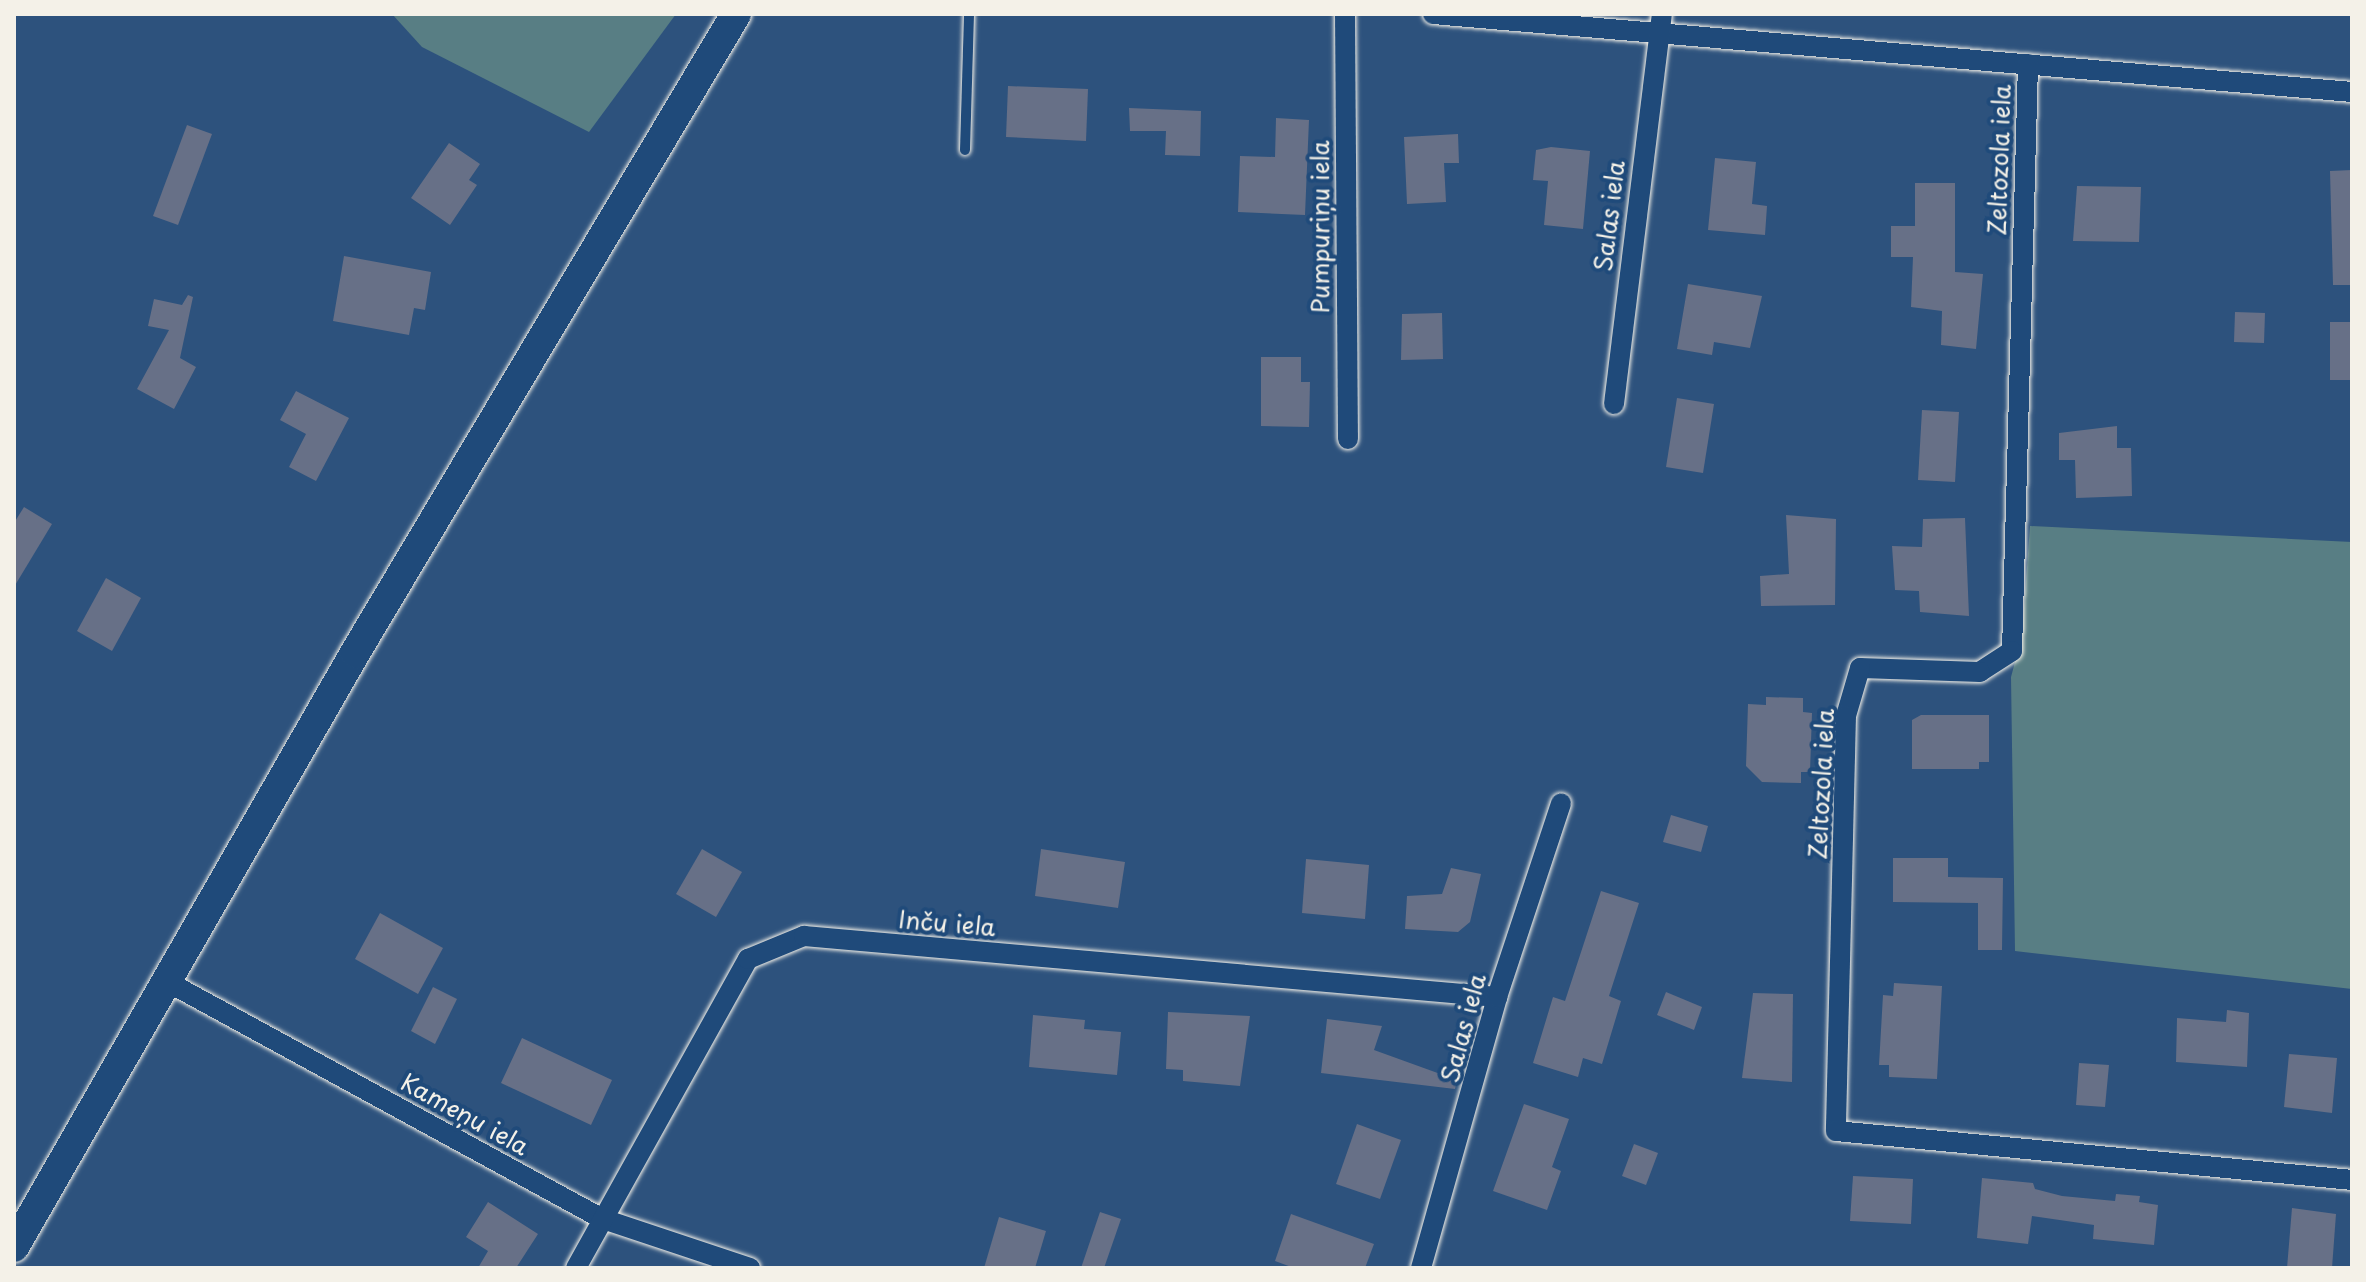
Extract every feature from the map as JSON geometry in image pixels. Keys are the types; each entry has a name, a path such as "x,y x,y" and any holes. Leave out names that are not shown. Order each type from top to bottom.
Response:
{"main road":[{"path":"14,1247 166,981 736,14"}],"street":[{"name":"Pumpuriņu iela","path":"1345,14 1348,439"},
{"path":"1433,14 1660,24 2028,64 2352,92"},
{"name":"Salas iela","path":"1614,404 1660,24"},
{"name":"Zeltozola iela","path":"2028,64 2012,651 1980,672 1860,668 1846,716 1836,1131 2352,1180"},
{"name":"Salas iela","path":"1421,1268 1497,997 1561,803"},
{"name":"Inču iela","path":"576,1268 748,959 804,936 1497,997"},
{"name":"Kameņu iela","path":"166,981 603,1219 750,1268"}],"lane":[{"path":"965,150 969,14"}],"green space":[{"path":"392,14 676,14 589,132 422,47"},
{"path":"2030,526 2352,542 2352,989 2015,951 2011,677 2022,636"}],"building":[{"path":"1008,86 1088,89 1086,141 1006,137"},
{"path":"1129,108 1201,111 1200,156 1165,155 1166,131 1130,131"},
{"path":"1276,118 1309,120 1305,215 1238,212 1240,156 1275,157"},
{"path":"187,125 212,134 178,225 153,216"},
{"path":"1458,134 1459,163 1444,163 1446,202 1407,204 1404,137"},
{"path":"449,143 480,164 469,180 477,185 450,225 411,198"},
{"path":"1551,147 1590,151 1583,229 1544,225 1548,181 1533,180 1536,150"},
{"path":"1715,158 1756,162 1752,204 1767,206 1765,235 1708,230"},
{"path":"2352,170 2352,285 2333,285 2330,171"},
{"path":"1915,183 1955,183 1955,272 1983,274 1976,349 1941,345 1942,311 1911,307 1913,257 1891,257 1891,226 1915,226"},
{"path":"2077,186 2141,187 2139,242 2073,241"},
{"path":"344,256 431,272 425,310 414,308 409,335 333,321"},
{"path":"1688,284 1762,296 1750,348 1714,342 1712,355 1677,349"},
{"path":"188,295 193,297 180,358 196,367 174,409 137,389 169,330 148,326 154,299 182,305"},
{"path":"2235,312 2265,313 2264,343 2234,342"},
{"path":"1442,313 1443,359 1401,360 1402,314"},
{"path":"2330,322 2352,322 2352,380 2330,380"},
{"path":"1261,357 1301,357 1301,382 1310,382 1309,427 1261,426"},
{"path":"296,391 349,418 316,481 289,467 306,434 280,420"},
{"path":"1677,398 1714,404 1703,473 1666,467"},
{"path":"1922,410 1959,412 1955,482 1918,480"},
{"path":"2117,426 2117,448 2131,448 2132,496 2076,498 2075,460 2059,460 2059,433"},
{"path":"24,507 52,524 14,587 14,523"},
{"path":"1786,515 1836,519 1835,605 1761,606 1760,576 1789,574"},
{"path":"1965,518 1969,616 1920,612 1919,591 1895,590 1892,546 1922,547 1923,519"},
{"path":"106,578 141,598 112,651 77,631"},
{"path":"1766,697 1803,698 1803,712 1812,713 1810,772 1801,772 1801,783 1762,782 1746,766 1748,704 1766,705"},
{"path":"1921,715 1989,715 1989,762 1979,762 1979,769 1912,769 1912,720"},
{"path":"1671,815 1708,826 1701,852 1663,842"},
{"path":"702,849 742,872 716,917 676,894"},
{"path":"1041,849 1125,862 1118,908 1035,896"},
{"path":"1893,858 1948,858 1948,877 2003,878 2002,950 1978,950 1978,903 1893,902"},
{"path":"1306,859 1369,865 1365,919 1302,913"},
{"path":"1451,868 1481,874 1470,922 1458,932 1405,929 1407,896 1442,894"},
{"path":"1601,891 1639,903 1609,996 1621,1001 1602,1064 1583,1058 1578,1077 1533,1063 1553,997 1565,1001"},
{"path":"380,913 443,948 418,994 355,959"},
{"path":"1894,983 1942,986 1937,1079 1889,1077 1889,1065 1879,1065 1883,995 1893,996"},
{"path":"433,987 457,999 435,1044 411,1031"},
{"path":"1666,992 1702,1007 1694,1030 1657,1015"},
{"path":"1753,993 1793,994 1792,1082 1742,1078"},
{"path":"2227,1010 2249,1013 2247,1067 2176,1062 2177,1018 2226,1022"},
{"path":"1168,1012 1250,1016 1240,1086 1183,1081 1183,1070 1166,1069"},
{"path":"1033,1015 1085,1020 1084,1029 1121,1032 1117,1075 1029,1067"},
{"path":"1327,1019 1382,1026 1374,1050 1457,1080 1455,1089 1321,1073"},
{"path":"522,1038 612,1080 591,1125 501,1083"},
{"path":"2289,1054 2337,1058 2332,1113 2284,1107"},
{"path":"2079,1063 2109,1065 2105,1107 2076,1105"},
{"path":"1524,1104 1569,1119 1552,1167 1561,1171 1547,1210 1493,1191"},
{"path":"1357,1124 1401,1140 1380,1199 1336,1184"},
{"path":"1634,1144 1658,1153 1646,1185 1622,1176"},
{"path":"1853,1176 1913,1179 1911,1224 1850,1221"},
{"path":"1982,1178 2033,1183 2035,1189 2062,1196 2115,1201 2116,1194 2140,1196 2139,1202 2158,1205 2154,1245 2093,1239 2094,1225 2032,1216 2028,1244 1977,1238"},
{"path":"488,1202 538,1234 516,1268 478,1268 488,1251 466,1237"},
{"path":"2292,1208 2336,1214 2332,1268 2287,1268"},
{"path":"1100,1212 1121,1219 1104,1268 1081,1268"},
{"path":"1291,1214 1374,1244 1365,1268 1294,1268 1275,1261"},
{"path":"999,1217 1046,1231 1035,1268 984,1268"}]}
